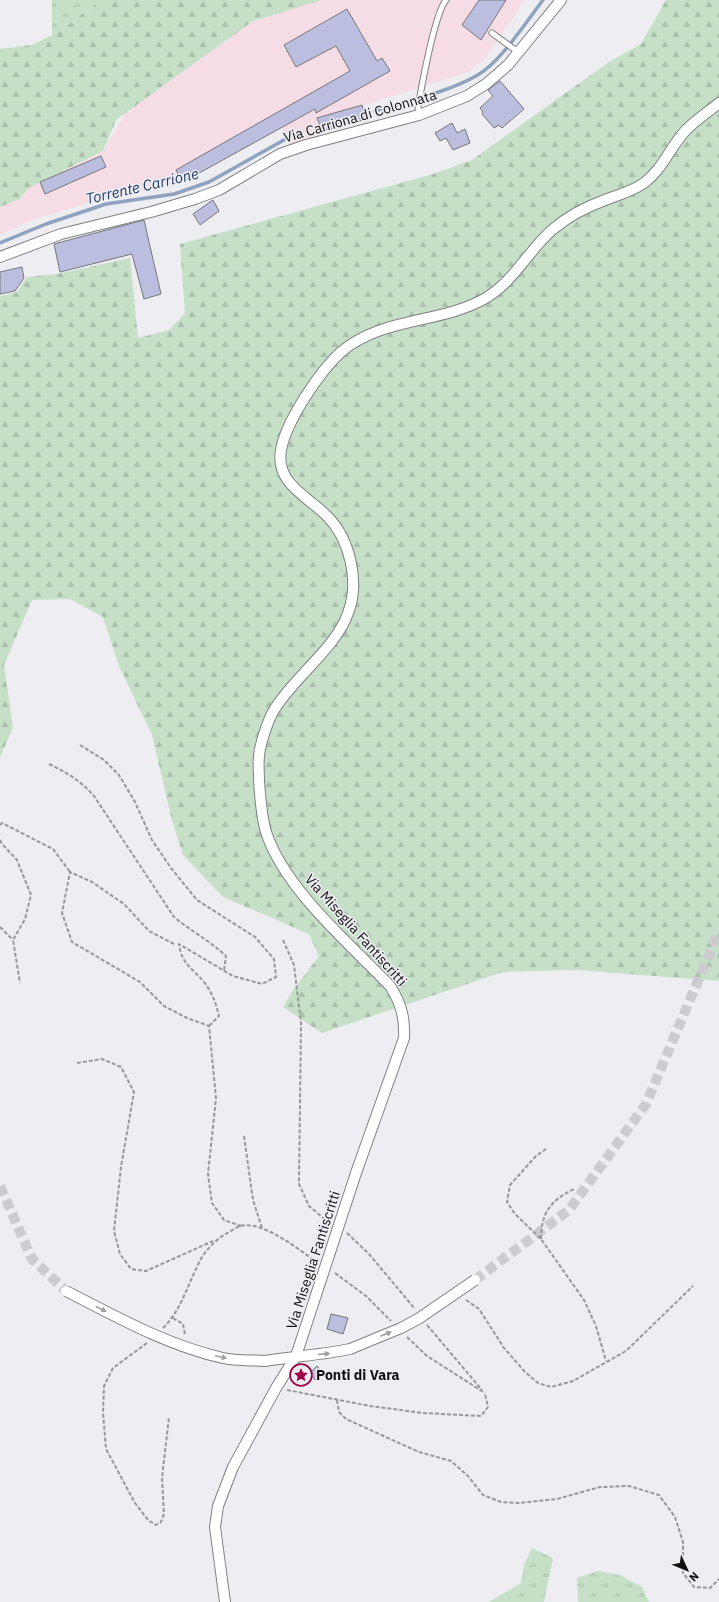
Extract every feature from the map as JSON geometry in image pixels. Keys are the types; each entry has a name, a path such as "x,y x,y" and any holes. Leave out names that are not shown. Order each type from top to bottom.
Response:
{"street":[{"name":"Via Carriona di Colonnata","path":"0,257 61,234 152,212 194,199 219,190 287,152 467,96 486,84 508,65 515,50 560,0"},
{"name":"Via Miseglia Fantiscritti","path":"225,1602 215,1528 218,1506 233,1467 276,1388 296,1356 356,1173 404,1038 405,1024 398,998 390,986 309,903 283,867 266,834 259,788 258,755 272,713 288,688 337,633 348,615 352,597 351,569 348,554 340,533 327,516 286,480 280,467 281,449 299,405 326,368 341,352 360,338 375,332 399,324 463,308 485,299 505,283 551,231 570,216 641,185 652,176 686,131 719,103"},
{"path":"66,1291 158,1338 185,1348 224,1358 265,1361 296,1356 328,1354 350,1349 401,1328 475,1280"}],"lane":[{"path":"418,111 421,89 438,20 446,0"},
{"path":"492,33 515,50"}],"path":[{"path":"80,745 104,760 118,775 135,802 152,840 171,868 198,900 255,937 274,959 276,977 262,984 233,976 179,944 180,955 204,983 216,1001 219,1016 209,1026"},
{"path":"49,764 66,772 84,784 94,796 174,917 189,929 214,944 226,956 224,971"},
{"path":"0,825 2,823 53,849 70,872 92,882 124,904 149,930 174,944"},
{"path":"0,840 17,860 31,895 25,919 13,940"},
{"path":"70,872 62,913 72,942 140,982 164,1006 187,1018 209,1026"},
{"path":"0,927 13,940 20,983"},
{"path":"283,940 294,965 301,1023 299,1184 309,1206 331,1224"},
{"path":"209,1026 216,1098 208,1174 212,1203 224,1220 241,1226"},
{"path":"77,1063 102,1059 121,1067 134,1092 121,1167 114,1231 120,1254 131,1269 146,1271 214,1241"},
{"path":"244,1136 253,1200 262,1228"},
{"path":"546,1149 536,1156 510,1185 507,1202 515,1214 540,1239 584,1300 596,1326 606,1361"},
{"path":"540,1239 541,1223 547,1210 559,1196 574,1189"},
{"path":"344,1231 369,1254 418,1312"},
{"path":"454,1294 468,1300 479,1309 504,1348 538,1383 551,1387 573,1381 626,1351 636,1343 692,1286"},
{"path":"276,1388 337,1400 423,1413 481,1416 488,1407 485,1393 424,1322"},
{"path":"137,1351 113,1368 104,1386 103,1412 106,1449 134,1503 148,1520 156,1525 161,1522 164,1514 162,1478 169,1417"},
{"path":"337,1400 339,1412 346,1419 419,1452 451,1461 468,1476 483,1495 501,1502 518,1503 557,1499 600,1487 629,1486 659,1494 675,1517 683,1542 683,1573 694,1587 710,1588 719,1579"}],"shaded area":[{"path":"322,0 525,0 485,59 468,72 317,120 321,134 289,145 282,128 185,181 95,201 29,221 0,235 0,207 20,199 29,188 103,151 125,114 253,21"}],"green space":[{"path":"52,0 102,0 52,35"},
{"path":"102,0 322,0 253,21 116,120 103,151 29,188 20,199 0,207 0,49 32,45 52,35"},
{"path":"666,0 719,0 719,981 577,970 503,972 322,1033 283,1007 293,990 319,956 309,934 223,897 183,855 172,820 152,735 119,666 103,617 70,599 32,600 4,665 13,728 0,757 0,296 17,292 27,277 57,274 130,258 138,338 169,330 185,313 180,244 433,174 472,160 609,62 641,44"},
{"path":"532,1548 553,1558 544,1602 489,1602 521,1583 524,1565"},
{"path":"598,1571 620,1575 642,1587 649,1602 578,1602 577,1578"}],"building":[{"path":"479,0 506,0 481,40 462,25"},
{"path":"347,9 377,61 382,58 390,71 316,113 315,109 183,182 176,170 350,71 336,46 296,67 284,45"},
{"path":"500,81 524,109 502,128 499,125 494,128 482,114 483,112 480,108 493,96 488,90"},
{"path":"362,105 367,119 322,131 317,118"},
{"path":"452,123 457,133 465,129 470,143 453,150 446,138 440,141 435,133"},
{"path":"101,156 106,167 45,194 40,182"},
{"path":"213,200 219,211 200,225 193,214"},
{"path":"144,220 161,294 144,299 132,254 60,272 54,244"},
{"path":"22,267 24,278 15,291 0,294 0,272"},
{"path":"331,1314 348,1318 343,1334 327,1329"},
{"path":"317,1366 324,1374 315,1380 310,1373"}],"waterway":[{"name":"Torrente Carrione","path":"375,111 453,87 476,76 485,70 503,52 543,0"},
{"name":"Torrente Carrione","path":"0,243 46,224 106,204 174,194 209,182 284,140"}],"tunnel":[{"path":"475,1280 569,1210 646,1104 719,931"},
{"path":"0,1186 32,1259 66,1291"}],"place":[{"name":"Ponti di Vara","path":"301,1375"}]}
